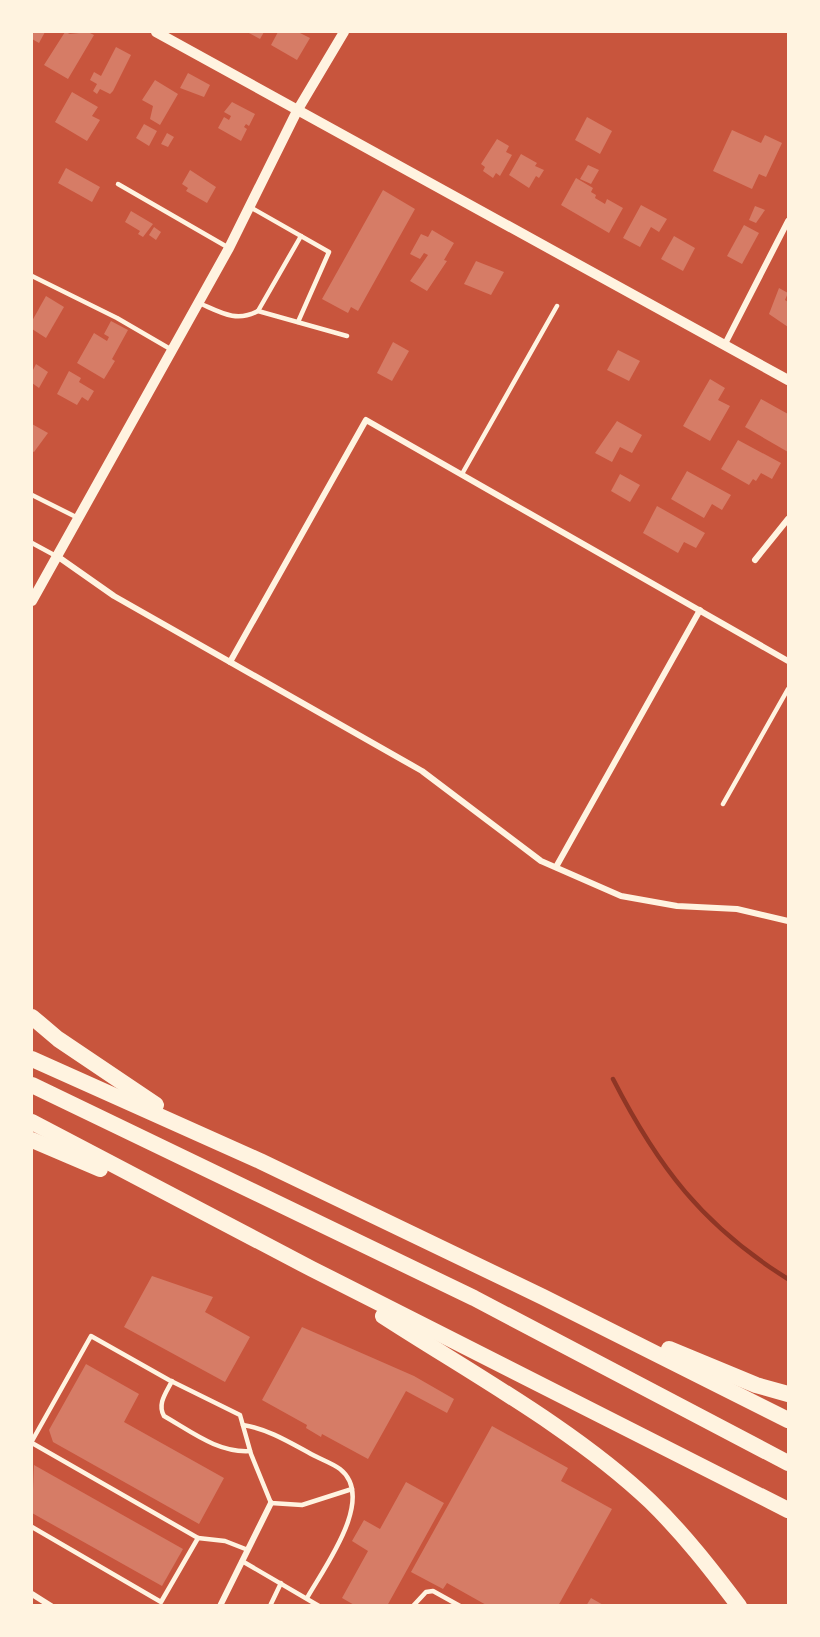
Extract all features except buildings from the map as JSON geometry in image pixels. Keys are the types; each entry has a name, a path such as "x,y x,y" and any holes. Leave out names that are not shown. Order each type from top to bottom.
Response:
{"highway":[{"path":"32,1017 58,1039 150,1102 260,1161"},
{"path":"32,1059 260,1161 543,1297 789,1420"},
{"path":"32,1085 474,1298 789,1463"},
{"path":"32,1122 312,1269 789,1510"},
{"path":"32,1140 205,1213"},
{"path":"312,1269 596,1455 658,1510 699,1553 738,1605"},
{"path":"543,1297 756,1385 789,1394"}],"street":[{"path":"156,32 789,380"},
{"path":"32,600 199,303 297,111 344,32"},
{"path":"725,344 789,221"},
{"path":"230,662 366,420 789,661"},
{"path":"755,560 789,519"},
{"path":"56,556 114,596 422,771 541,861 621,896 677,906 737,909 789,921"},
{"path":"556,867 700,610"},
{"path":"220,1605 271,1503"},
{"path":"32,1594 51,1605"}],"lane":[{"path":"118,184 229,248"},
{"path":"250,207 329,252 298,322"},
{"path":"199,303 236,318 246,318 258,311 301,236"},
{"path":"32,276 117,318 172,351"},
{"path":"462,474 557,306"},
{"path":"258,311 347,336"},
{"path":"32,495 78,518"},
{"path":"32,543 56,556"},
{"path":"723,804 789,689"},
{"path":"248,1550 225,1541 198,1538 32,1442 91,1336 172,1381 240,1415 250,1451 271,1503 302,1505 352,1489"},
{"path":"172,1381 161,1403 160,1410 164,1416 222,1449 233,1452 250,1451"},
{"path":"243,1425 261,1428 340,1470 352,1489 354,1503 348,1523 307,1598"},
{"path":"32,1527 161,1602 198,1538"},
{"path":"242,1561 319,1605"},
{"path":"270,1605 281,1583"},
{"path":"413,1605 426,1592 433,1592 460,1605"}],"waterway":[{"path":"613,1079 647,1140 686,1192 731,1238 788,1279"}]}
